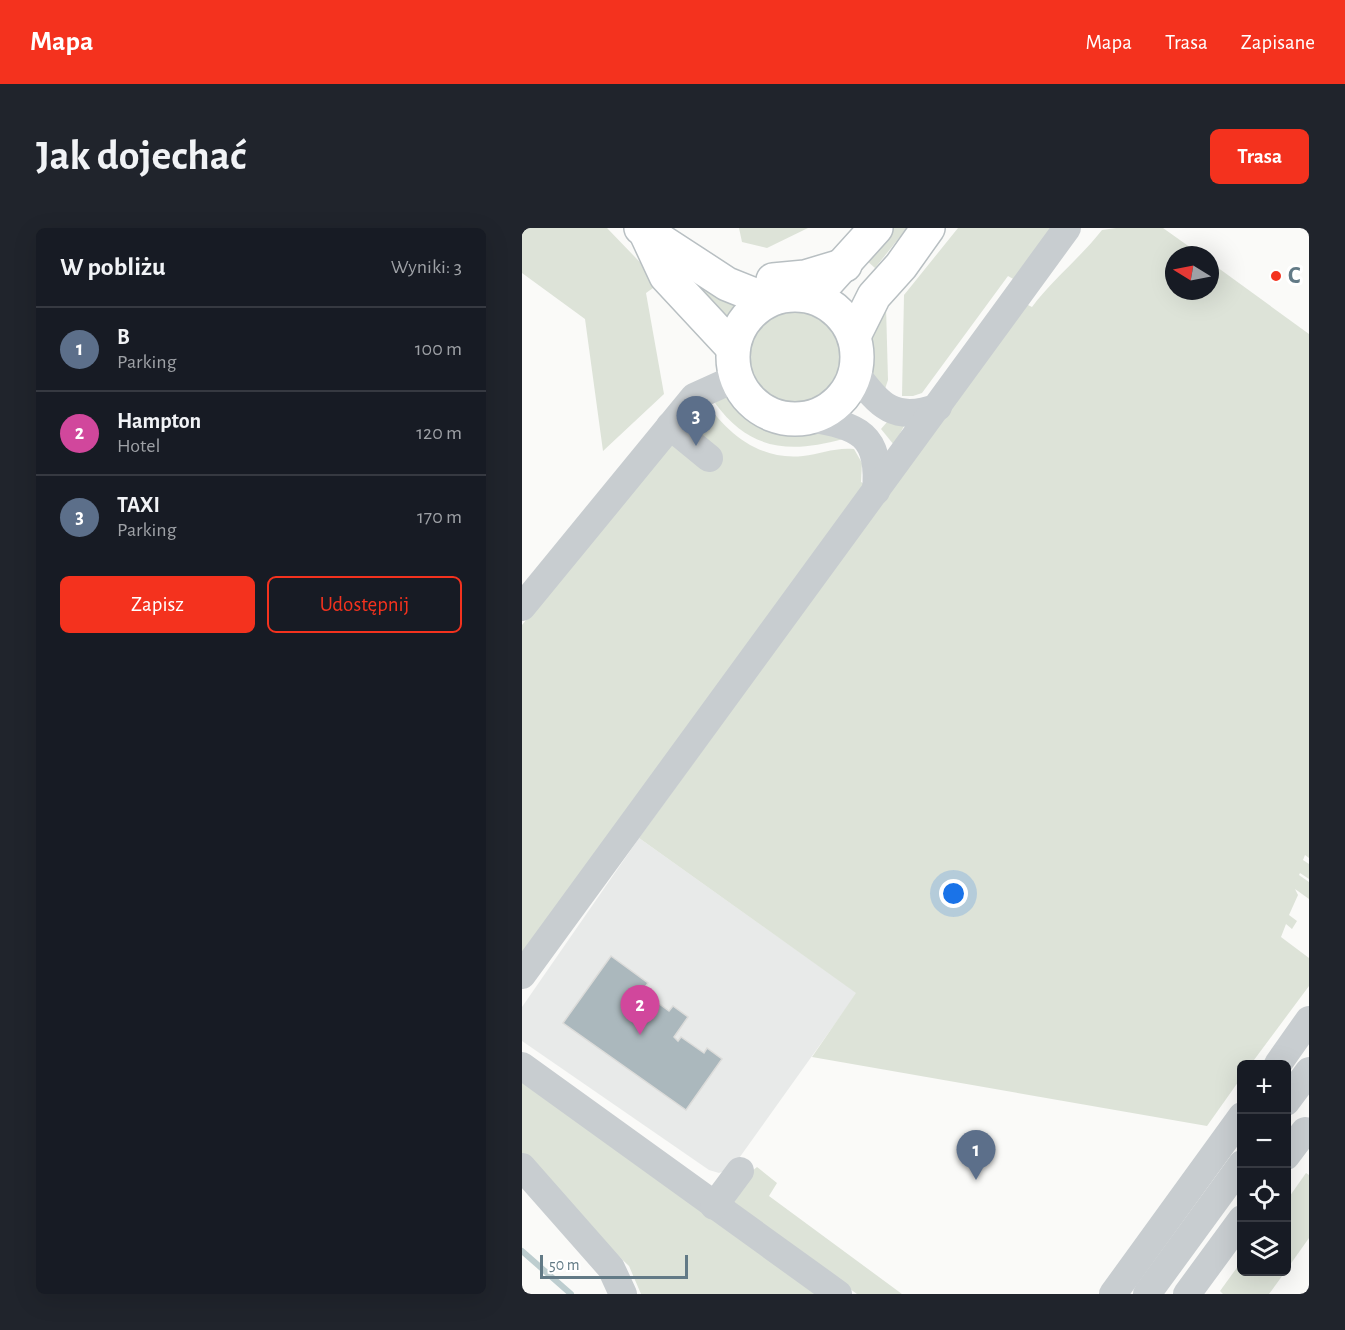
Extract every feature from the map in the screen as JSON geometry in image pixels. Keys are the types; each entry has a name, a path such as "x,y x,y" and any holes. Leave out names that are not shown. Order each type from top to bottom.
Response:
{"main road":[{"path":"812,297 876,228"},
{"path":"854,336 874,296 901,266 928,228"},
{"path":"643,230 742,292 767,300"},
{"path":"643,230 666,276 734,363 748,399 766,412 786,419 808,418 829,409 846,393 855,372 857,354 854,336 849,325 833,307 812,297 793,294 767,300 746,318 737,332 734,363"},
{"path":"708,271 766,281 805,277 844,265"}],"lane":[{"path":"522,975 1067,228"},
{"path":"522,607 670,426 701,392 734,363"},
{"path":"855,372 877,400 898,413 918,414 938,406"},
{"path":"808,418 839,423 866,437 873,450 878,470 876,491"},
{"path":"670,426 709,458"},
{"path":"1281,1060 1309,1020"},
{"path":"522,1065 838,1294"},
{"path":"1291,1096 1309,1071"},
{"path":"1113,1294 1237,1123"},
{"path":"522,1167 611,1269 623,1294"},
{"path":"1147,1294 1239,1168"},
{"path":"714,1206 740,1172"},
{"path":"1198,1291 1240,1222"}],"shaded area":[{"path":"522,228 607,228 660,283 646,293 664,394 603,451 585,319 522,273"},
{"path":"739,228 808,228 767,248 742,242"},
{"path":"893,228 907,228 875,268 866,260"},
{"path":"958,228 1053,228 1015,280 1008,276 922,393 902,396 904,295"},
{"path":"1163,228 1188,246 1165,246 1165,300 1219,300 1219,269 1309,334 1309,858 1305,855 1303,860 1309,864 1309,879 1300,873 1299,875 1309,882 1309,899 1295,889 1298,895 1289,915 1297,921 1292,929 1286,924 1281,937 1309,958 1309,986 1254,1060 1237,1060 1237,1084 1207,1126 812,1057 856,993 639,838 1026,304 1032,307 1102,230"},
{"path":"676,267 734,306 722,325"},
{"path":"886,306 888,380 884,392 872,376 870,335"},
{"path":"794,310 812,313 827,323 837,338 840,356 837,374 827,389 812,399 794,402 776,399 761,389 751,374 748,356 751,338 761,323 776,313"},
{"path":"727,392 740,409 761,425 792,432 817,428 843,439 823,444 788,447 756,439 728,419 715,403"},
{"path":"703,398 733,433 758,449 772,454 803,456 854,449 862,463 861,482 867,485 522,962 522,625"},
{"path":"887,422 904,426 894,445 881,429"},
{"path":"639,838 857,993 732,1168 719,1173 709,1170 522,1041 522,1007"},
{"path":"522,1080 818,1294 641,1294 629,1266 588,1227 522,1154"},
{"path":"757,1167 777,1183 769,1196 902,1294 857,1294 736,1207 732,1201 746,1176"},
{"path":"1306,1173 1309,1175 1309,1238 1291,1263 1291,1222 1291,1194"},
{"path":"1237,1268 1237,1276 1282,1276 1269,1294 1223,1294 1220,1291"}],"building":[{"path":"611,956 648,983 639,996 644,999 647,995 669,1011 673,1006 688,1017 674,1037 678,1041 681,1037 704,1053 707,1048 722,1059 686,1110 563,1023"}],"waterway":[{"path":"522,1251 571,1294"}],"place":[{"name":"C","path":"1276,276"},
{"name":"TAXI","path":"696,446"},
{"name":"Hampton","path":"640,1035"},
{"name":"B","path":"976,1180"}]}
